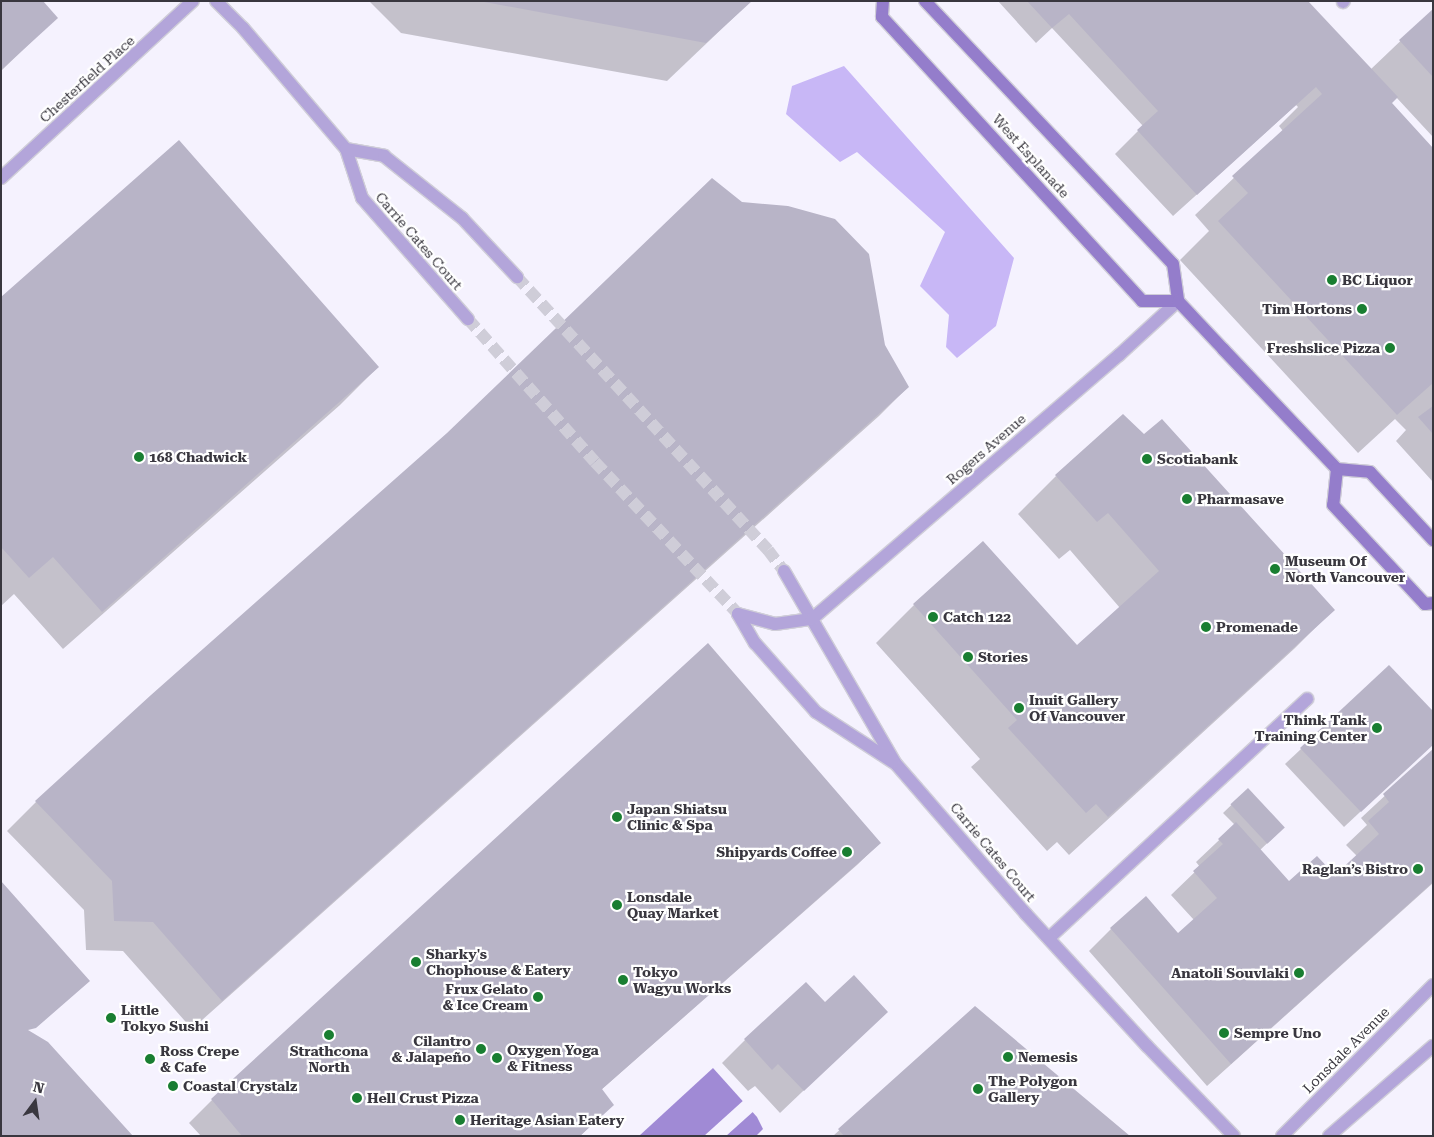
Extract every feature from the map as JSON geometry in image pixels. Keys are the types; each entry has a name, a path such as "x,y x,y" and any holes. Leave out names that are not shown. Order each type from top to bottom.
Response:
{"main road":[{"name":"West Esplanade","path":"883,1 882,17 1142,301 1178,301 1174,264 925,1"},
{"path":"1178,301 1337,468 1370,472 1433,540"},
{"path":"1337,468 1333,505 1425,604 1433,603"}],"street":[{"name":"Chesterfield Place","path":"1,178 193,1"},
{"name":"Carrie Cates Court","path":"216,1 243,28 346,149 362,198 468,320"},
{"path":"346,149 384,156 462,218 517,277"},
{"name":"Rogers Avenue","path":"812,619 1119,355 1178,301"},
{"name":"Carrie Cates Court","path":"784,571 896,764 1147,1046 1234,1136"},
{"path":"812,619 775,624 738,614 754,643 816,712 896,764"},
{"path":"1049,938 1307,698"},
{"name":"Lonsdale Avenue","path":"1282,1136 1433,986"},
{"path":"1329,1136 1432,1049"}],"shaded area":[{"path":"844,66 1014,258 996,326 957,358 946,347 949,315 920,286 945,232 857,152 840,162 786,114 792,86"},
{"path":"713,1068 757,1117 763,1129 756,1136 639,1136"}],"pier":[{"path":"745,1099 755,1110 726,1136 704,1136"}],"building":[{"path":"1,1 43,1 58,18 1,70"},
{"path":"479,1 752,1 706,43"},
{"path":"1027,1 1308,1 1398,97 1392,103 1433,148 1433,383 1397,415 1218,221 1248,193 1232,176 1322,94 1316,87 1197,195 1137,130 1158,111 1069,14 1052,28"},
{"path":"1433,9 1433,77 1399,40"},
{"name":"168 Chadwick","path":"179,140 379,367 102,612 53,557 29,578 1,547 1,297"},
{"path":"712,178 742,202 788,206 835,219 869,254 885,345 909,387 222,1001 153,922 114,921 112,881 35,801 151,695 447,433"},
{"path":"1433,406 1433,434 1418,417"},
{"name":"Promenade","path":"1123,414 1144,434 1162,419 1335,610 1108,817 1096,804 1086,813 1008,728 1017,720 913,604 983,541 1077,645 1159,571 1108,513 1097,522 1055,475"},
{"name":"Lonsdale Quay Market","path":"708,643 881,843 602,1089 614,1105 580,1136 242,1136 211,1099"},
{"name":"Think Tank Training Center","path":"1389,665 1433,711 1433,745 1361,812 1300,748"},
{"path":"1433,749 1433,882 1231,1064 1110,928 1146,896 1178,933 1217,898 1193,871 1223,844 1218,839 1236,822 1289,881 1317,856 1335,875 1379,834 1368,821 1389,802 1383,794"},
{"path":"1248,788 1285,827 1267,844 1230,804"},
{"path":"1,881 90,981 36,1028 28,1030 48,1042 133,1136 1,1136"},
{"path":"854,975 888,1012 804,1091 778,1064 772,1070 744,1039 806,982 825,1002"},
{"name":"The Polygon Gallery","path":"975,1006 1130,1136 844,1136 838,1129"}],"tunnel":[{"path":"517,277 768,550 784,571"},
{"path":"468,319 595,462 738,614"}],"place":[{"name":"BC Liquor","path":"1332,280"},
{"name":"Tim Hortons","path":"1362,309"},
{"name":"Freshslice Pizza","path":"1390,348"},
{"name":"168 Chadwick","path":"139,457"},
{"name":"Scotiabank","path":"1147,459"},
{"name":"Pharmasave","path":"1187,499"},
{"name":"Museum Of North Vancouver","path":"1275,569"},
{"name":"Catch 122","path":"933,617"},
{"name":"Promenade","path":"1206,627"},
{"name":"Stories","path":"968,657"},
{"name":"Inuit Gallery Of Vancouver","path":"1019,708"},
{"name":"Think Tank Training Center","path":"1377,728"},
{"name":"Japan Shiatsu Clinic & Spa","path":"617,817"},
{"name":"Shipyards Coffee","path":"847,852"},
{"name":"Raglan’s Bistro","path":"1418,869"},
{"name":"Lonsdale Quay Market","path":"617,905"},
{"name":"Sharky's Chophouse & Eatery","path":"416,962"},
{"name":"Anatoli Souvlaki","path":"1299,973"},
{"name":"Tokyo Wagyu Works","path":"623,980"},
{"name":"Frux Gelato & Ice Cream","path":"538,997"},
{"name":"Little Tokyo Sushi","path":"111,1018"},
{"name":"Sempre Uno","path":"1224,1033"},
{"name":"Strathcona North","path":"329,1035"},
{"name":"Cilantro & Jalapeño","path":"481,1049"},
{"name":"Nemesis","path":"1008,1057"},
{"name":"Oxygen Yoga & Fitness","path":"497,1058"},
{"name":"Ross Crepe & Cafe","path":"150,1059"},
{"name":"Coastal Crystalz","path":"173,1086"},
{"name":"The Polygon Gallery","path":"978,1089"},
{"name":"Hell Crust Pizza","path":"357,1098"},
{"name":"Heritage Asian Eatery","path":"460,1120"}]}
